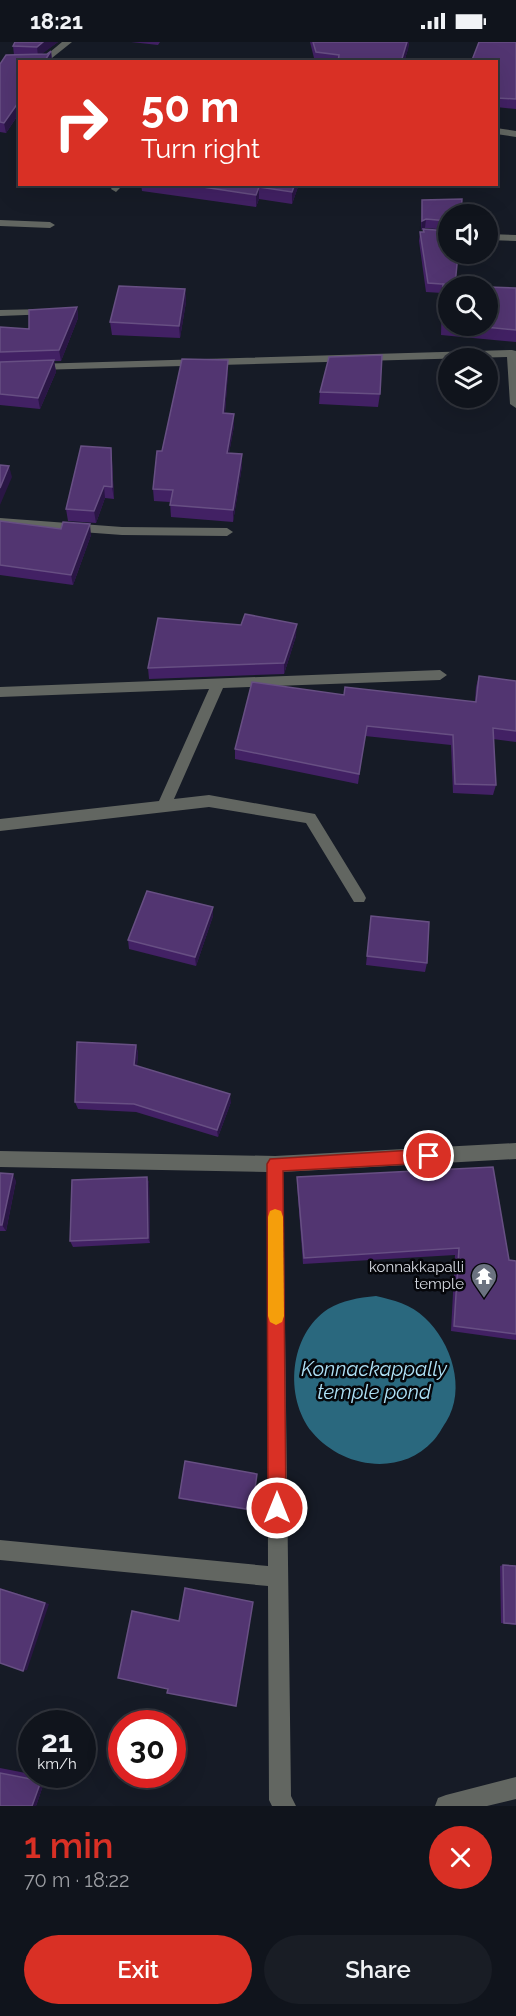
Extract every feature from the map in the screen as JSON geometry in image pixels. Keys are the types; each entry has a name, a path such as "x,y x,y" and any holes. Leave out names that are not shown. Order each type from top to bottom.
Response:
{"street":[{"path":"44,60 68,42"},
{"path":"498,131 516,134"},
{"path":"0,223 50,225"},
{"path":"498,237 516,238"},
{"path":"0,313 58,312"},
{"path":"0,368 514,353 516,404"},
{"path":"0,522 122,531 227,532"},
{"path":"0,692 440,675"},
{"path":"164,806 218,684"},
{"path":"0,825 209,801 310,818 358,898"},
{"path":"0,1159 275,1164 516,1151"},
{"path":"275,1164 280,1800 285,1806"},
{"path":"0,1550 278,1577"},
{"path":"446,1806 516,1788"}],"water":[{"name":"Konnackappally temple pond","path":"376,1296 408,1306 420,1313 434,1328 449,1353 455,1381 455,1395 446,1422 435,1439 420,1452 404,1460 371,1464 339,1454 312,1432 303,1418 294,1385 298,1350 315,1320 339,1303"}],"building":[{"path":"15,42 43,42 37,47 13,46"},
{"path":"313,42 407,42 402,60 338,60 339,55 316,52"},
{"path":"479,42 516,42 516,99 498,98 498,60 472,60"},
{"path":"51,51 45,60 18,60 18,103 4,123 0,122 0,64 6,55 47,54"},
{"path":"196,186 294,186 292,192 259,187 256,195"},
{"path":"462,199 462,204 438,204 438,220 422,221 422,200"},
{"path":"423,229 438,230 438,264 457,264 456,276 438,276 438,284 428,283 420,232 424,232"},
{"path":"119,286 185,289 179,326 110,322"},
{"path":"498,287 516,288 516,330 498,328"},
{"path":"77,307 59,350 0,352 0,327 29,329 29,310"},
{"path":"382,355 380,394 320,392 329,357"},
{"path":"182,359 228,360 223,413 234,414 227,453 242,454 233,510 170,505 173,490 153,489 157,451 162,451"},
{"path":"54,360 38,398 0,394 0,362"},
{"path":"81,446 111,448 112,487 104,486 94,511 66,509"},
{"path":"0,465 9,466 0,488"},
{"path":"0,521 61,529 63,522 90,524 71,575 0,565"},
{"path":"245,614 297,624 284,663 148,668 158,618 241,625"},
{"path":"479,676 516,681 516,731 493,728 496,785 455,784 453,735 367,726 359,774 235,749 252,682 344,695 345,687 476,702"},
{"path":"147,891 213,907 195,957 128,940"},
{"path":"371,916 429,922 427,963 367,956"},
{"path":"77,1042 136,1045 134,1065 230,1094 217,1130 134,1104 75,1102"},
{"path":"493,1167 509,1260 516,1261 516,1334 454,1326 459,1248 304,1258 297,1177"},
{"path":"0,1173 13,1174 2,1225 0,1225"},
{"path":"147,1177 148,1238 70,1241 72,1180"},
{"path":"185,1461 257,1474 252,1510 179,1498"},
{"path":"503,1565 516,1566 516,1624 504,1623"},
{"path":"185,1588 253,1602 236,1706 167,1693 168,1689 118,1678 132,1611 179,1621"},
{"path":"0,1589 45,1603 23,1671 0,1663"},
{"path":"0,1773 18,1777 18,1788 38,1788 32,1806 0,1806"}],"slow traffic":[{"path":"275,1217 276,1316"}],"place":[{"name":"konnakkapalli temple","path":"484,1299"}],"route":[{"path":"277,1508 275,1164 429,1156"}]}
